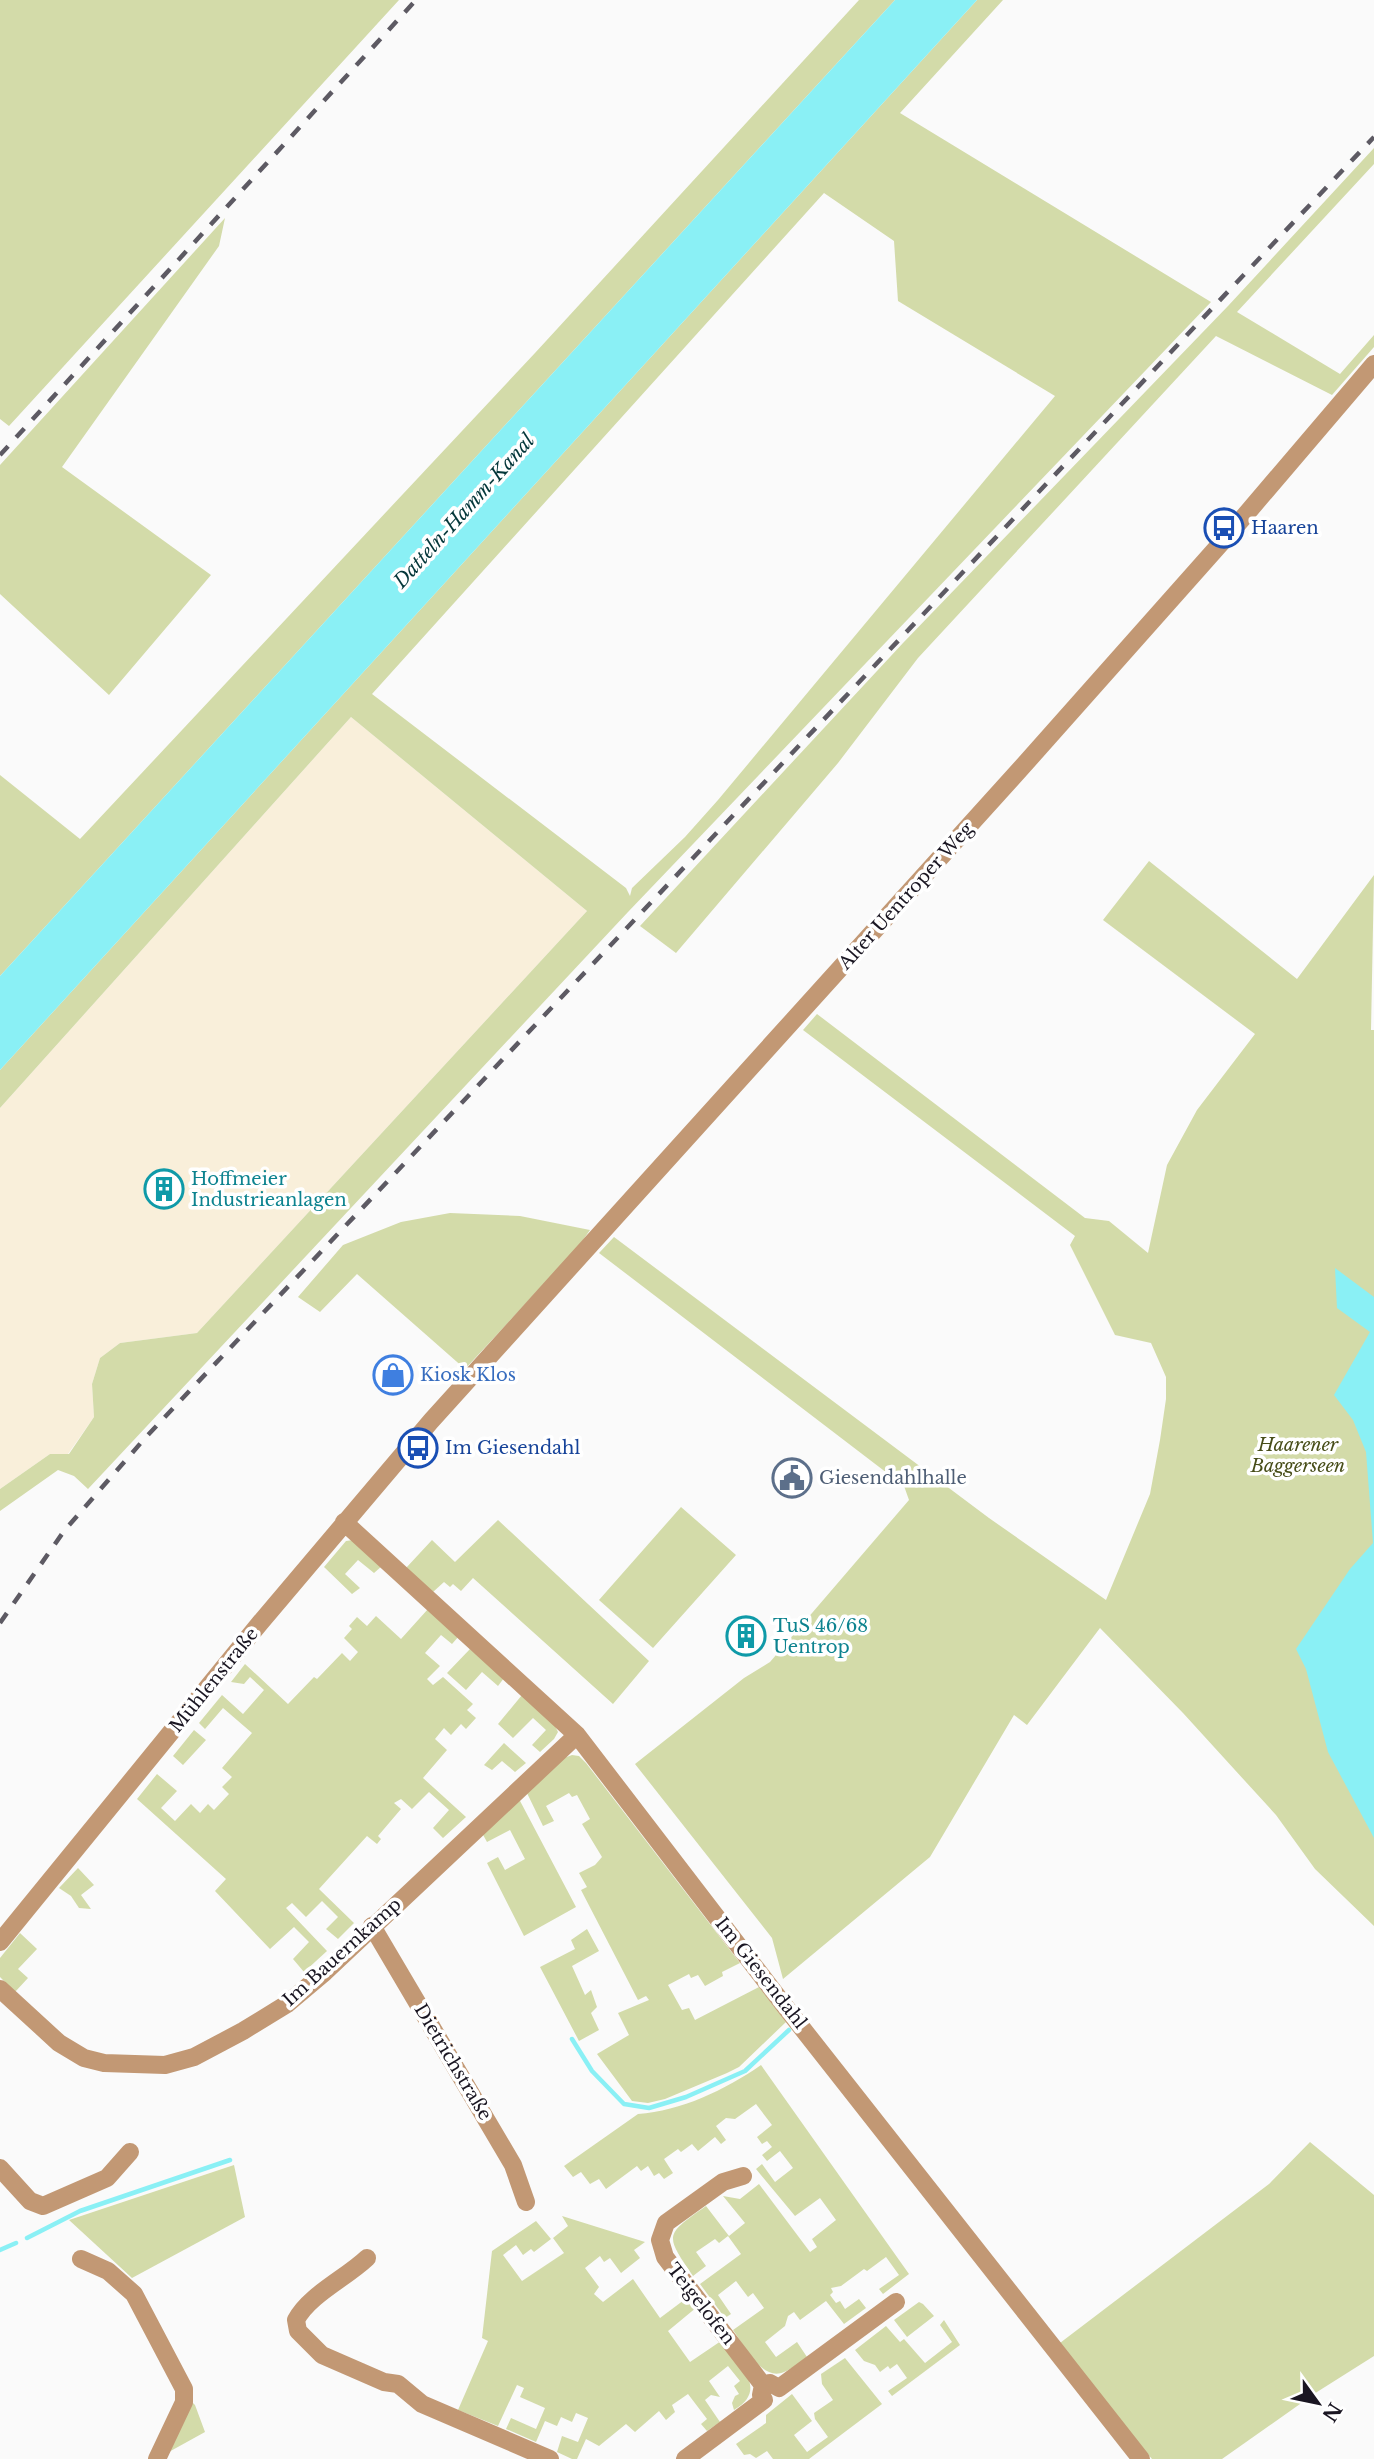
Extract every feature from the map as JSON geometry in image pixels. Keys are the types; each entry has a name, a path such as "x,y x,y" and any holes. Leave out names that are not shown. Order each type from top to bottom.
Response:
{"street":[{"name":"Alter Uentroper Weg","path":"430,1421 1050,736 1230,533 1374,364"},
{"name":"Mühlenstraße","path":"0,1942 430,1421"},
{"name":"Im Giesendahl","path":"344,1522 577,1735 1141,2459"},
{"name":"Im Bauernkamp","path":"0,1989 59,2043 84,2058 104,2063 165,2065 194,2057 287,2004 577,1735"},
{"name":"Dietrichstraße","path":"372,1926 513,2165 526,2202"},
{"path":"0,2168 30,2201 43,2206 107,2178 130,2152"},
{"name":"Teigelofen","path":"743,2176 723,2182 666,2224 660,2240 665,2258 769,2391"},
{"path":"366,2258 300,2312 296,2325 304,2338 322,2355 384,2382 398,2384 422,2404 550,2459"},
{"path":"81,2259 108,2271 134,2294 184,2389 184,2402 157,2459"},
{"path":"685,2459 769,2391 896,2302"}],"shaded area":[{"path":"351,717 587,911 197,1333 120,1343 100,1358 92,1384 94,1417 68,1454 50,1454 0,1489 0,1108"}],"green space":[{"path":"0,0 399,0 9,426 0,419"},
{"path":"859,0 895,0 0,976 0,775 80,839 535,353"},
{"path":"977,0 1003,0 900,113 1211,302 628,912 88,1489 74,1476 58,1470 0,1511 0,1489 50,1454 69,1454 94,1417 92,1384 100,1358 120,1343 197,1333 587,911 351,717 0,1108 0,1070","holes":["824,193 894,241 898,301 1055,396 718,800 685,837 632,888 630,896 626,888 372,694"]},
{"path":"1374,148 1374,164 1237,312 1340,374 1374,335 1374,347 1332,395 1216,336 918,658 838,763 676,953 640,926 903,643 1228,306"},
{"path":"225,218 219,246 62,467 211,575 109,695 0,594 0,465"},
{"name":"Haarener Baggerseen","path":"1149,861 1297,979 1374,875 1371,1030 1374,1030 1374,1926 1315,1869 1276,1815 1183,1713 1100,1628 1027,1725 1014,1715 930,1857 783,1979 772,1938 635,1764 744,1678 770,1662 909,1500 904,1486 599,1253 614,1237 989,1518 1106,1600 1150,1494 1160,1440 1166,1377 1151,1343 1115,1335 1070,1245 1075,1236 803,1030 817,1014 1085,1218 1109,1221 1148,1253 1167,1165 1197,1110 1255,1034 1103,920"},
{"path":"450,1213 520,1216 590,1230 578,1247 465,1369 357,1274 320,1312 298,1297 343,1245 401,1222"},
{"path":"681,1507 736,1555 653,1648 599,1600"},
{"path":"498,1520 649,1661 613,1704 473,1578 461,1591 453,1584 450,1587 444,1582 433,1592 406,1568 432,1540 455,1562"},
{"path":"353,1540 382,1566 374,1573 358,1560 345,1574 360,1588 352,1594 324,1567 346,1541"},
{"path":"428,1609 459,1636 452,1644 441,1635 425,1653 440,1666 427,1679 433,1685 443,1677 473,1704 467,1710 476,1718 466,1729 461,1724 451,1735 444,1728 435,1739 447,1750 423,1778 466,1817 443,1838 433,1828 449,1810 429,1792 412,1809 401,1799 394,1803 401,1809 378,1836 381,1839 377,1844 367,1836 319,1889 354,1923 338,1939 326,1929 338,1917 322,1901 306,1917 292,1903 286,1908 327,1951 304,1972 293,1959 309,1942 294,1927 270,1949 215,1891 226,1879 137,1799 157,1774 177,1791 161,1808 175,1821 191,1804 200,1813 208,1804 214,1810 229,1794 222,1787 232,1777 222,1768 252,1733 223,1708 205,1729 199,1723 222,1695 243,1714 264,1690 250,1677 244,1684 231,1682 245,1664 288,1704 342,1653 350,1661 358,1652 344,1638 357,1617 367,1626 376,1616 401,1639"},
{"path":"470,1649 504,1678 498,1686 482,1672 466,1690 447,1673"},
{"path":"522,1695 554,1724 558,1732 540,1752 532,1745 546,1730 533,1718 513,1738 498,1724"},
{"path":"194,1730 206,1740 183,1765 173,1756"},
{"path":"504,1743 526,1763 515,1772 502,1761 492,1770 484,1765"},
{"path":"579,1756 586,1763 740,1963 722,1972 723,1976 705,1986 698,1975 691,1978 689,1974 668,1985 682,2010 689,2008 695,2020 759,1987 786,2022 739,2067 665,2099 648,2103 632,2101 597,2054 629,2035 618,2013 649,2000 646,1996 638,2000 581,1890 587,1887 579,1873 595,1865 602,1857 582,1824 590,1819 577,1795 572,1797 569,1793 546,1806 554,1821 543,1826 526,1791 564,1758"},
{"path":"519,1799 576,1907 524,1936 487,1863 498,1857 505,1870 525,1859 510,1830 487,1842 482,1833"},
{"path":"78,1868 94,1885 81,1895 91,1909 79,1908 71,1896 59,1888"},
{"path":"587,1929 599,1951 572,1966 585,1995 591,1990 597,2007 591,2013 599,2030 579,2041 540,1967 575,1949 571,1940"},
{"path":"20,1933 37,1949 18,1969 28,1978 15,1992 0,1977 0,1958"},
{"path":"761,2065 909,2274 883,2294 879,2289 899,2275 886,2257 841,2286 831,2288 833,2292 830,2295 836,2303 840,2301 845,2309 859,2299 866,2308 844,2324 826,2301 800,2320 794,2312 788,2316 785,2326 765,2342 776,2357 797,2342 807,2357 787,2371 776,2374 768,2372 754,2360 733,2330 764,2308 753,2293 748,2297 736,2281 718,2295 731,2314 725,2318 700,2284 741,2254 728,2236 719,2243 715,2239 696,2252 706,2266 693,2276 677,2251 673,2236 683,2223 706,2206 729,2236 745,2223 723,2196 740,2199 759,2184 810,2252 817,2247 812,2239 836,2220 820,2198 795,2216 756,2169 762,2164 775,2182 793,2168 780,2151 767,2161 762,2155 772,2147 767,2141 762,2144 757,2137 772,2125 756,2104 735,2119 726,2118 716,2126 726,2140 721,2144 715,2137 698,2151 692,2144 681,2152 678,2149 664,2159 673,2173 664,2179 659,2173 654,2176 648,2166 641,2171 637,2166 606,2189 599,2179 590,2184 581,2172 573,2177 564,2166 638,2114 670,2109 702,2098"},
{"path":"1310,2142 1374,2195 1374,2356 1317,2392 1222,2459 1152,2459 1056,2346 1269,2184"},
{"path":"234,2165 245,2217 132,2278 69,2220"},
{"path":"562,2216 645,2242 634,2250 640,2258 621,2273 610,2258 604,2262 600,2256 585,2268 599,2287 594,2294 603,2302 633,2279 660,2318 688,2297 697,2307 668,2331 690,2362 721,2341 747,2376 750,2393 744,2402 734,2410 732,2403 739,2394 734,2386 740,2381 728,2366 709,2381 720,2397 711,2395 705,2400 720,2422 707,2431 701,2424 707,2419 688,2394 672,2405 675,2412 666,2420 659,2411 635,2432 626,2424 599,2446 586,2439 577,2459 557,2452 562,2436 578,2442 588,2418 576,2413 572,2422 561,2417 557,2426 545,2421 536,2442 506,2429 511,2418 536,2429 545,2408 520,2397 524,2388 517,2385 498,2426 458,2410 488,2341 482,2338 492,2251 536,2221 551,2239 534,2252 531,2249 523,2255 516,2245 503,2255 522,2281 564,2253 553,2238 568,2226"},
{"path":"919,2302 934,2316 907,2337 894,2320"},
{"path":"944,2320 960,2345 892,2396 888,2391 907,2378 897,2364 880,2372 875,2365 864,2361 855,2350 886,2326 900,2342 904,2339 925,2363 952,2342 940,2325"},
{"path":"845,2358 882,2404 809,2459 773,2459 767,2451 756,2458 750,2454 744,2455 736,2444 766,2423 766,2415 792,2394 812,2421 794,2435 807,2452 828,2437 815,2419 814,2413 833,2400 822,2384 821,2374"},
{"path":"191,2401 205,2432 167,2453"}],"water":[{"name":"Datteln-Hamm-Kanal","path":"895,0 977,0 0,1070 0,976"},
{"path":"1335,1268 1374,1297 1374,1838 1328,1752 1306,1669 1296,1649 1350,1569 1373,1543 1366,1452 1353,1420 1334,1395 1370,1332 1337,1308"}],"waterway":[{"path":"572,2039 592,2071 624,2104 649,2108 686,2097 745,2071 789,2030"},
{"path":"27,2238 80,2211 230,2160"},
{"path":"0,2250 16,2243"}],"railway":[{"path":"0,455 416,0"},
{"path":"0,1623 64,1531 146,1437 1374,137"}],"place":[{"name":"Haaren","path":"1224,528"},
{"name":"Hoffmeier Industrieanlagen","path":"164,1189"},
{"name":"Kiosk Klos","path":"393,1375"},
{"name":"Im Giesendahl","path":"418,1448"},
{"name":"Giesendahlhalle","path":"792,1478"},
{"name":"TuS 46/68 Uentrop","path":"746,1636"}]}
